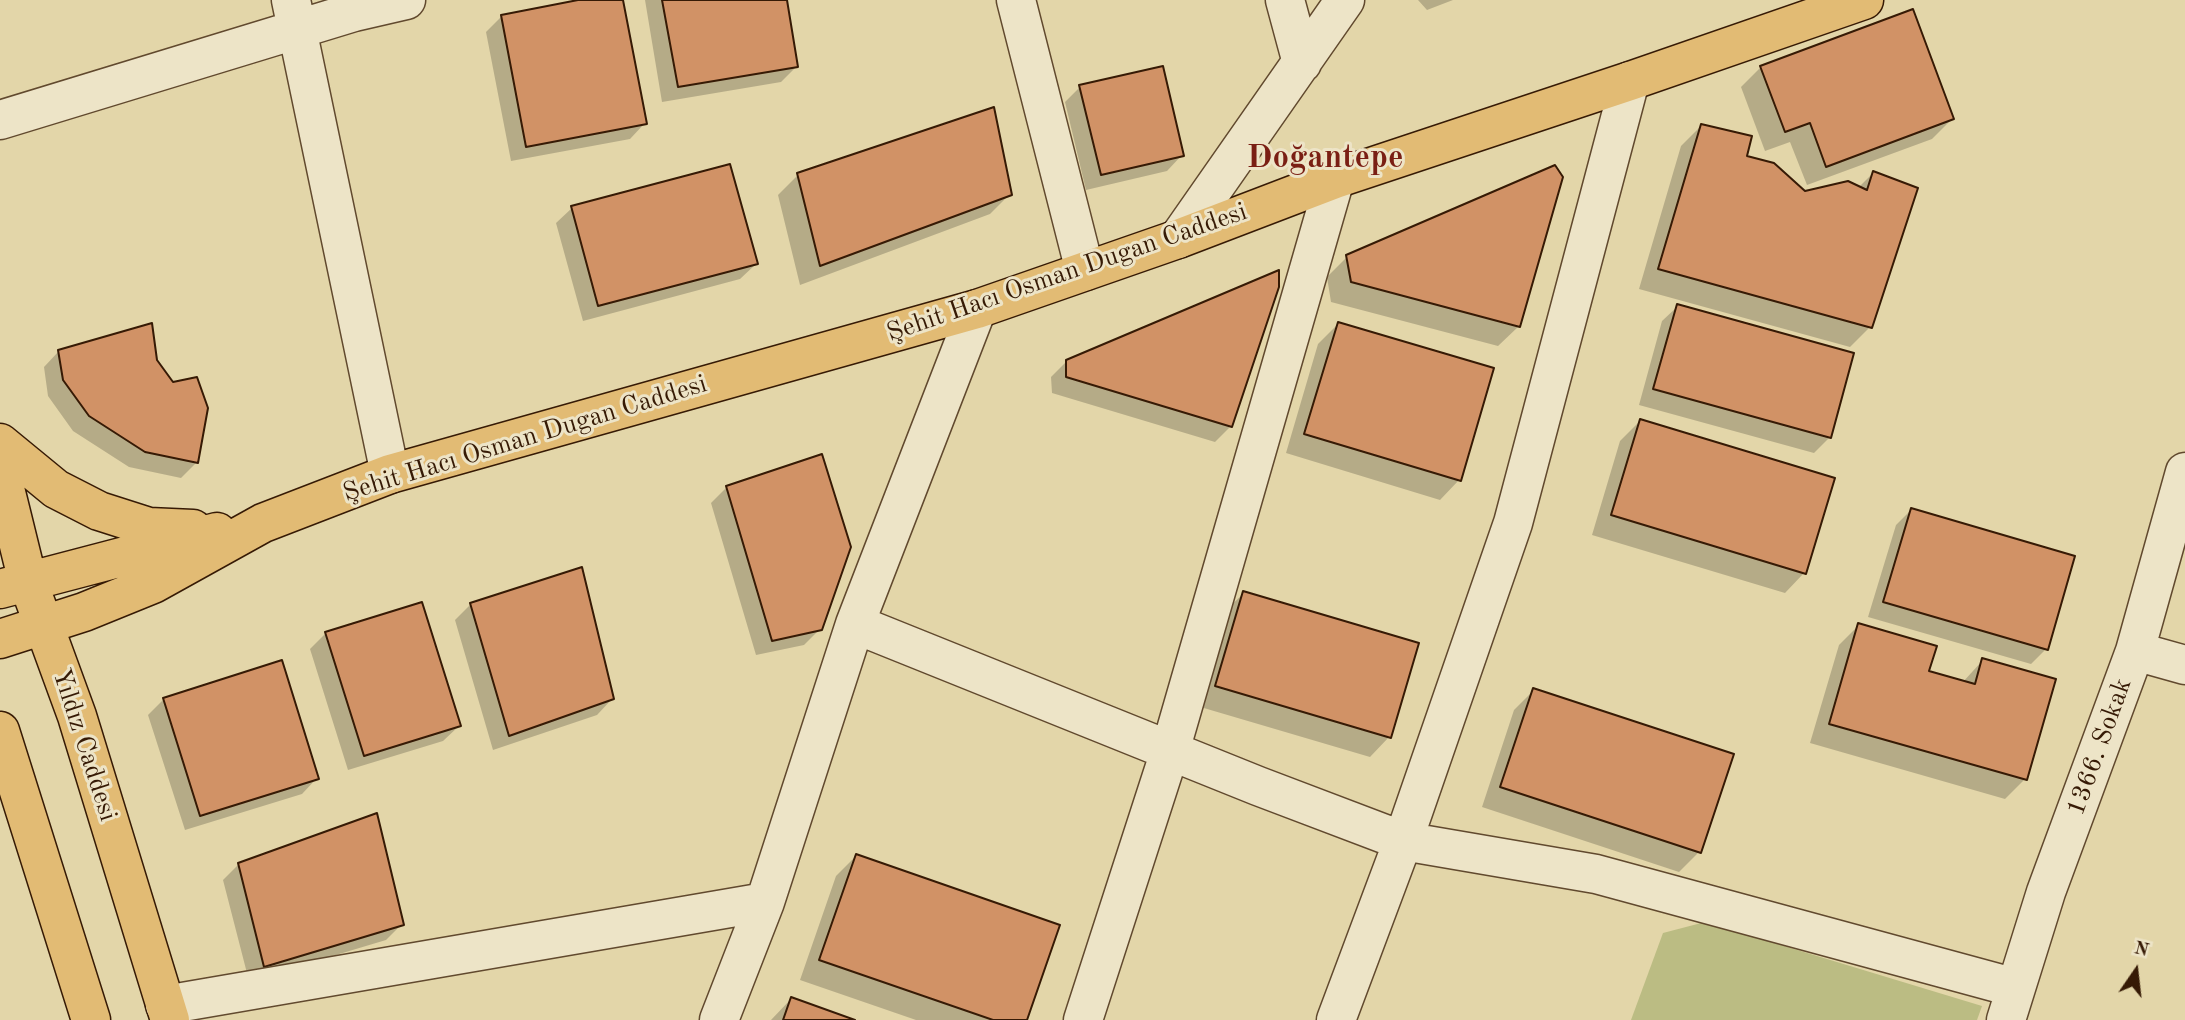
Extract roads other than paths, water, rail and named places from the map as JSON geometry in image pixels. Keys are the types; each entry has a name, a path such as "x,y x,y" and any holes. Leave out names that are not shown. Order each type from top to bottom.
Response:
{"main road":[{"name":"Şehit Hacı Osman Dugan Caddesi","path":"264,523 390,474 977,309 1178,239 1335,179 1864,0"},
{"path":"0,443 57,489 99,511 149,527 223,531"},
{"name":"Yıldız Caddesi","path":"0,468 14,585 43,625 77,716 168,1012"},
{"path":"14,585 223,531 264,523"},
{"path":"0,639 84,612 153,584 264,523"},
{"path":"0,731 91,1020"}],"street":[{"path":"0,120 294,15 354,12 406,0"},
{"path":"1016,0 1085,271"},
{"path":"1284,0 1301,63"},
{"path":"1178,239 1345,0"},
{"path":"294,15 390,474"},
{"path":"1336,1020 1403,841 1513,523 1630,81"},
{"path":"1083,1020 1170,751 1335,179"},
{"path":"719,1020 765,902 855,624 977,309"},
{"name":"1366. Sokak","path":"2011,1004 2046,892 2135,651 2185,472"},
{"path":"855,624 1170,751 1403,841 1596,874 2011,1004"},
{"path":"2135,651 2185,665"},
{"path":"168,1012 765,902"}],"district":[{"name":"Doğantepe","path":"1325,158"}]}
